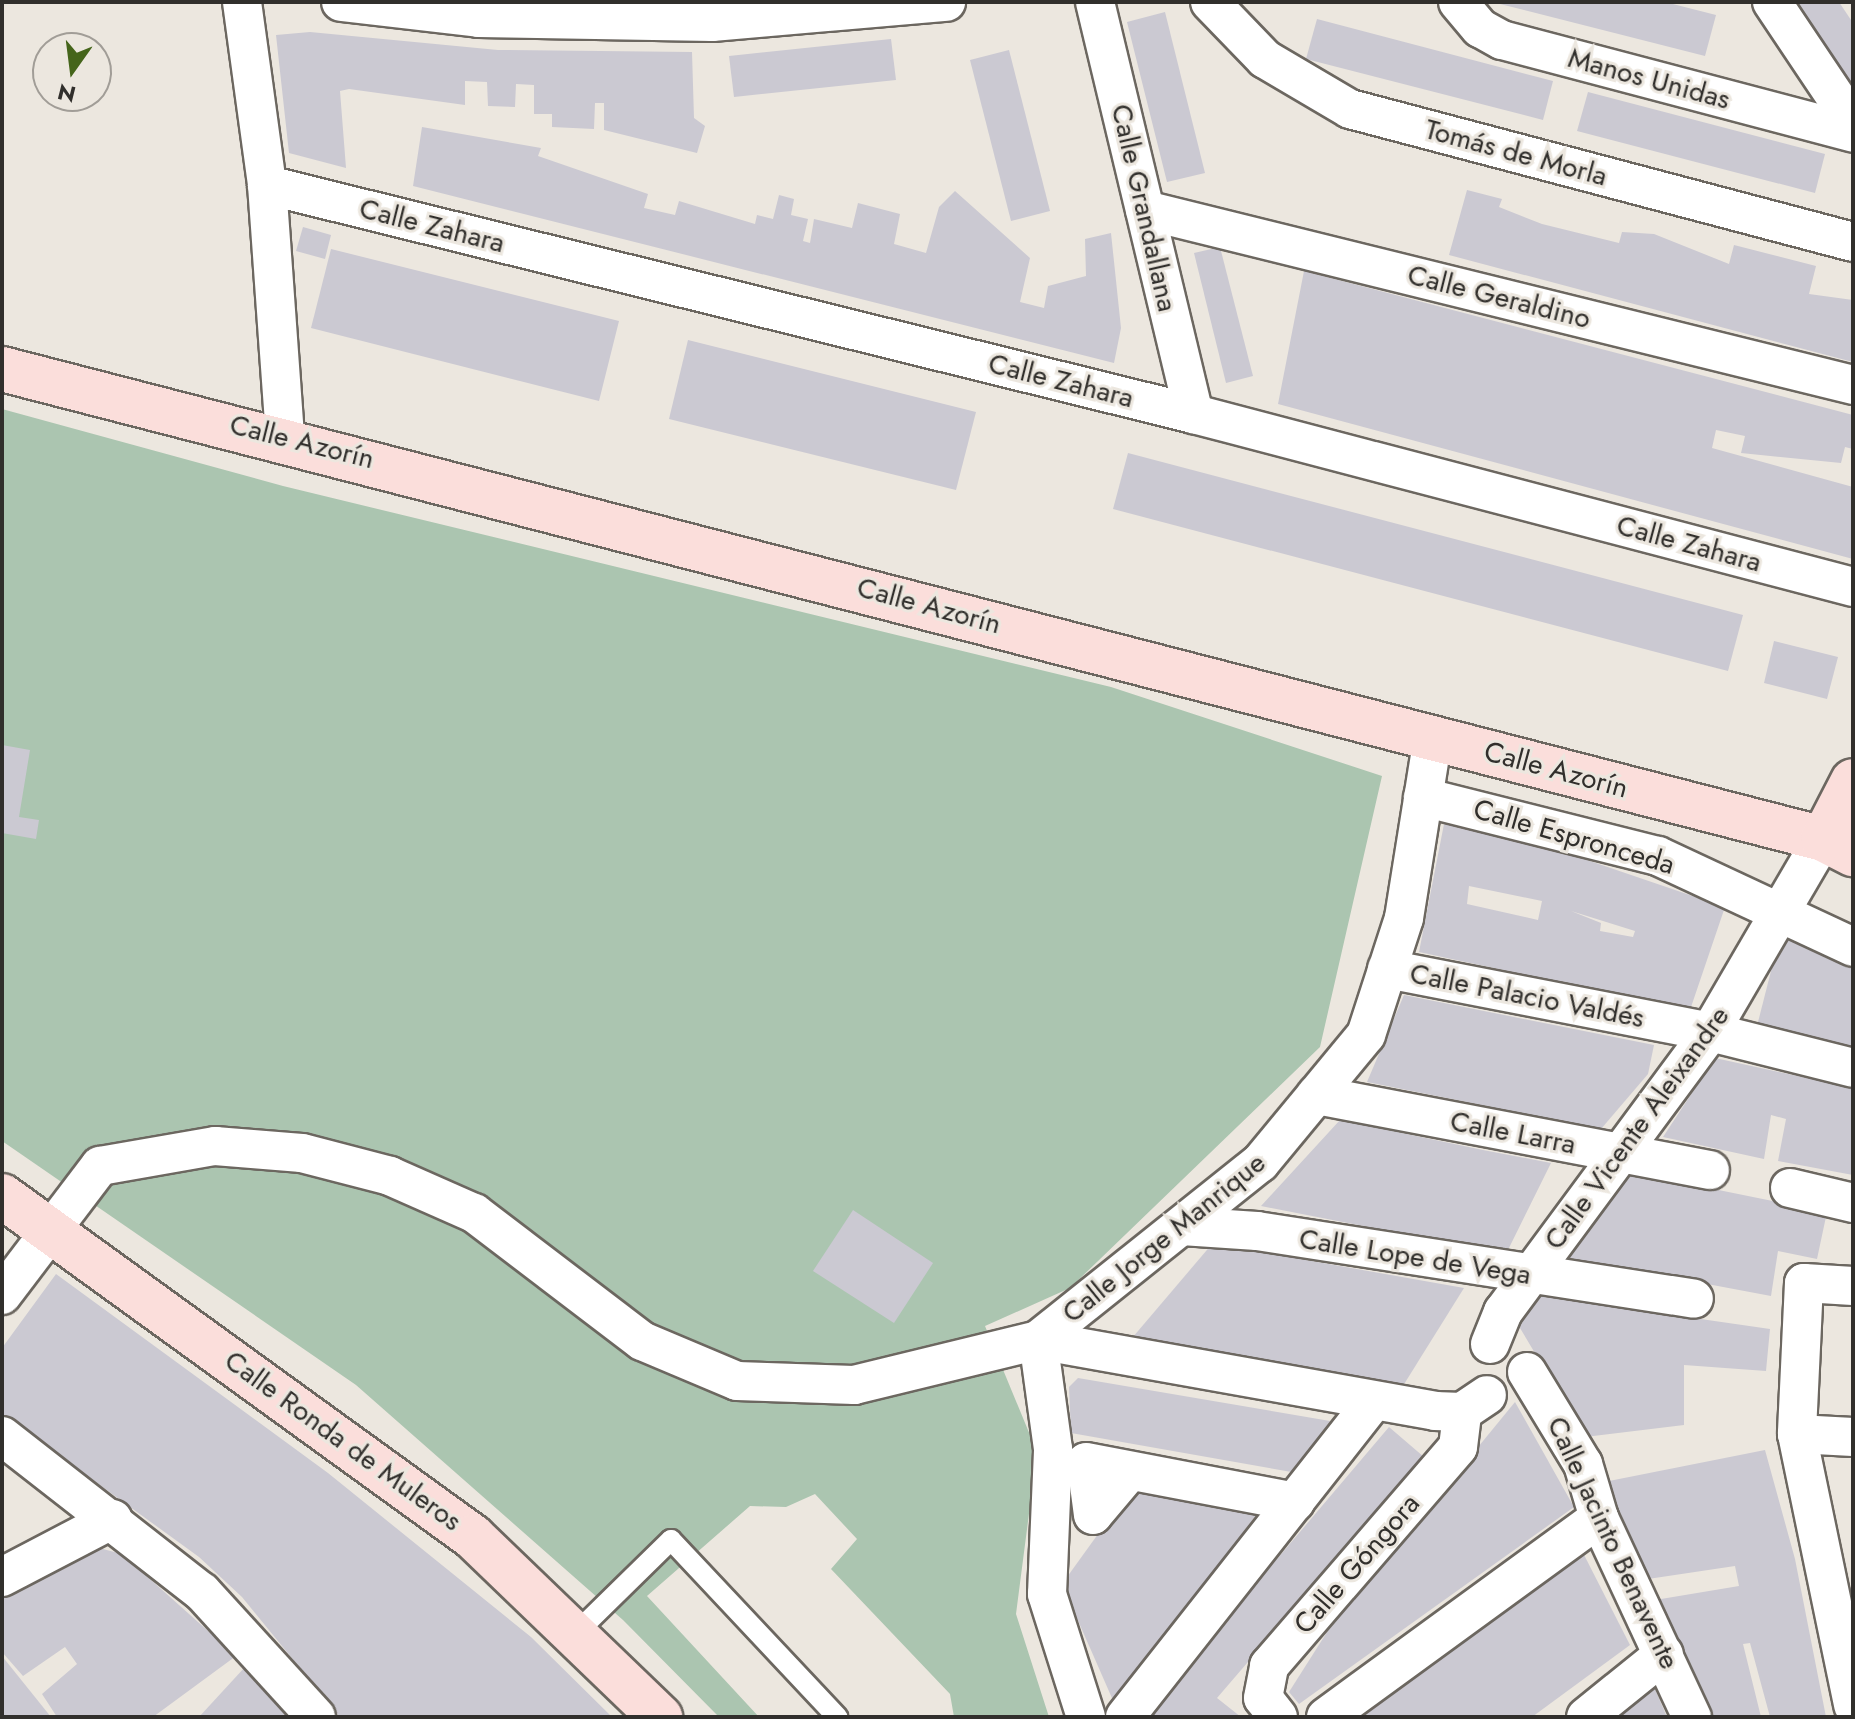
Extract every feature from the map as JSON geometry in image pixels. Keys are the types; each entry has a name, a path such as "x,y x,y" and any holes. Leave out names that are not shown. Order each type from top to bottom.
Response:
{"street":[{"path":"242,2 267,185 285,437"},
{"path":"341,2 479,18 712,22 946,2"},
{"name":"Calle Grandallana","path":"1095,2 1194,414"},
{"name":"Tomás de Morla","path":"1210,2 1265,59 1350,109 1853,242"},
{"name":"Manos Unidas","path":"1458,2 1480,28 1502,40 1853,133"},
{"path":"1772,2 1853,123"},
{"name":"Calle Zahara","path":"267,185 1194,414 1853,587"},
{"name":"Calle Geraldino","path":"1145,210 1853,385"},
{"name":"Calle Azorín","path":"2,369 285,437 1838,846"},
{"name":"Calle Jorge Manrique","path":"1038,1340 1260,1163 1366,1035 1404,918 1433,737"},
{"path":"1838,846 1853,781"},
{"name":"Calle Espronceda","path":"1423,797 1658,856 1781,910 1853,947"},
{"name":"Calle Vicente Aleixandre","path":"1490,1344 1531,1276 1710,1032 1781,910 1838,846"},
{"name":"Calle Palacio Valdés","path":"1387,969 1710,1032 1853,1068"},
{"name":"Calle Larra","path":"1316,1095 1710,1170"},
{"name":"Calle Jorge Manrique","path":"2,1295 100,1166 215,1146 302,1153 390,1176 474,1213 642,1341 737,1381 854,1385 1038,1340 1374,1401 1474,1403"},
{"path":"1790,1188 1853,1203"},
{"name":"Calle Ronda de Muleros","path":"2,1196 52,1227 473,1537 660,1717"},
{"name":"Calle Lope de Vega","path":"1182,1226 1257,1231 1694,1299"},
{"path":"1853,1286 1804,1283 1797,1434 1842,1598 1853,1705"},
{"path":"1038,1340 1053,1449 1047,1594 1086,1717"},
{"path":"1490,1344 1516,1348 1527,1372 1513,1394 1474,1403 1471,1373 1475,1355 1490,1344"},
{"name":"Calle Jacinto Benavente","path":"1527,1372 1583,1464 1599,1518 1692,1717"},
{"path":"1125,1717 1374,1401"},
{"name":"Calle Góngora","path":"1278,1717 1263,1698 1269,1666 1458,1447 1474,1403"},
{"path":"1797,1434 1853,1437"},
{"path":"2,1436 113,1519 202,1592 316,1717"},
{"path":"1130,1471 1295,1502"},
{"path":"1326,1717 1599,1518"},
{"path":"2,1577 113,1519"},
{"path":"1586,1717 1664,1654"}],"lane":[{"path":"576,1633 671,1540 837,1717"}],"green space":[{"path":"2,409 283,486 1111,687 1382,776 1320,1047 1070,1288 985,1326 1037,1452 1016,1614 1049,1717 954,1717 950,1694 831,1569 857,1539 815,1494 786,1507 750,1506 647,1596 759,1717 719,1717 623,1620 356,1385 2,1141"}],"building":[{"path":"1665,2 1716,15 1705,56 1496,3"},
{"path":"1787,2 1839,2 1853,23 1853,103"},
{"path":"1165,12 1205,173 1167,182 1127,22"},
{"path":"1317,19 1553,81 1543,120 1306,59"},
{"path":"310,32 498,50 692,52 694,118 705,126 697,153 604,130 604,103 595,103 594,129 552,127 552,114 534,114 534,85 516,84 515,107 488,106 487,82 465,81 465,105 349,89 340,91 346,168 289,153 276,35"},
{"path":"891,39 896,80 734,97 729,56"},
{"path":"1009,50 1050,211 1011,221 970,60"},
{"path":"1588,92 1825,154 1815,193 1577,131"},
{"path":"422,127 541,148 538,156 648,194 644,208 675,215 679,201 755,224 757,215 773,219 779,195 794,199 791,215 808,219 803,241 810,243 814,219 852,228 858,203 900,214 894,244 926,253 939,207 955,191 1030,258 1020,302 1044,308 1048,286 1086,276 1085,239 1111,233 1121,328 1114,363 413,186"},
{"path":"1467,190 1502,199 1499,207 1542,224 1619,243 1622,232 1654,234 1729,264 1734,245 1816,266 1809,294 1853,300 1853,362 1449,255"},
{"path":"303,227 331,235 325,259 296,251"},
{"path":"1220,247 1253,376 1226,383 1194,253"},
{"path":"331,249 619,321 599,401 311,328"},
{"path":"1304,271 1853,415 1853,449 1845,447 1841,463 1741,453 1745,436 1716,430 1712,448 1853,487 1853,559 1278,404"},
{"path":"688,340 976,412 956,490 669,419"},
{"path":"1128,453 1743,615 1728,671 1113,509"},
{"path":"1774,641 1838,657 1827,699 1764,683"},
{"path":"2,745 30,750 19,817 39,820 36,839 2,833"},
{"path":"1444,824 1546,846 1725,907 1690,1010 1419,952","holes":["1469,886 1542,901 1538,920 1467,904","1571,911 1635,931 1633,937 1600,931 1601,923"]},
{"path":"1782,928 1853,965 1853,1047 1757,1026"},
{"path":"1404,995 1654,1045 1648,1074 1601,1129 1367,1082"},
{"path":"1715,1058 1853,1088 1853,1175 1778,1161 1786,1119 1771,1115 1764,1159 1663,1137"},
{"path":"1340,1120 1551,1163 1506,1254 1261,1206"},
{"path":"1630,1172 1827,1212 1817,1259 1778,1251 1771,1296 1569,1258"},
{"path":"853,1210 933,1263 894,1323 813,1271"},
{"path":"1212,1244 1464,1288 1401,1389 1127,1344"},
{"path":"56,1274 328,1473 531,1637 612,1717 340,1717 242,1597 199,1557 2,1414 2,1348"},
{"path":"1520,1293 1770,1329 1766,1371 1684,1365 1684,1425 1585,1437 1514,1318"},
{"path":"1078,1378 1330,1421 1326,1445 1303,1474 1071,1433 1069,1387"},
{"path":"1515,1402 1574,1507 1299,1704 1289,1692 1329,1629"},
{"path":"1389,1427 1424,1457 1217,1698 1241,1717 1143,1717"},
{"path":"1765,1450 1795,1559 1826,1717 1770,1717 1750,1643 1743,1644 1761,1717 1708,1717 1649,1601 1739,1586 1735,1566 1648,1579 1604,1482"},
{"path":"1132,1487 1259,1511 1115,1705 1062,1584"},
{"path":"1579,1545 1630,1645 1532,1717 1347,1717"},
{"path":"99,1548 122,1554 236,1656 153,1717 57,1717 42,1694 77,1664 65,1647 23,1676 2,1652 2,1594"},
{"path":"2,1656 51,1717 2,1717"},
{"path":"245,1667 290,1717 199,1717"},
{"path":"1651,1680 1667,1717 1607,1717"}]}
